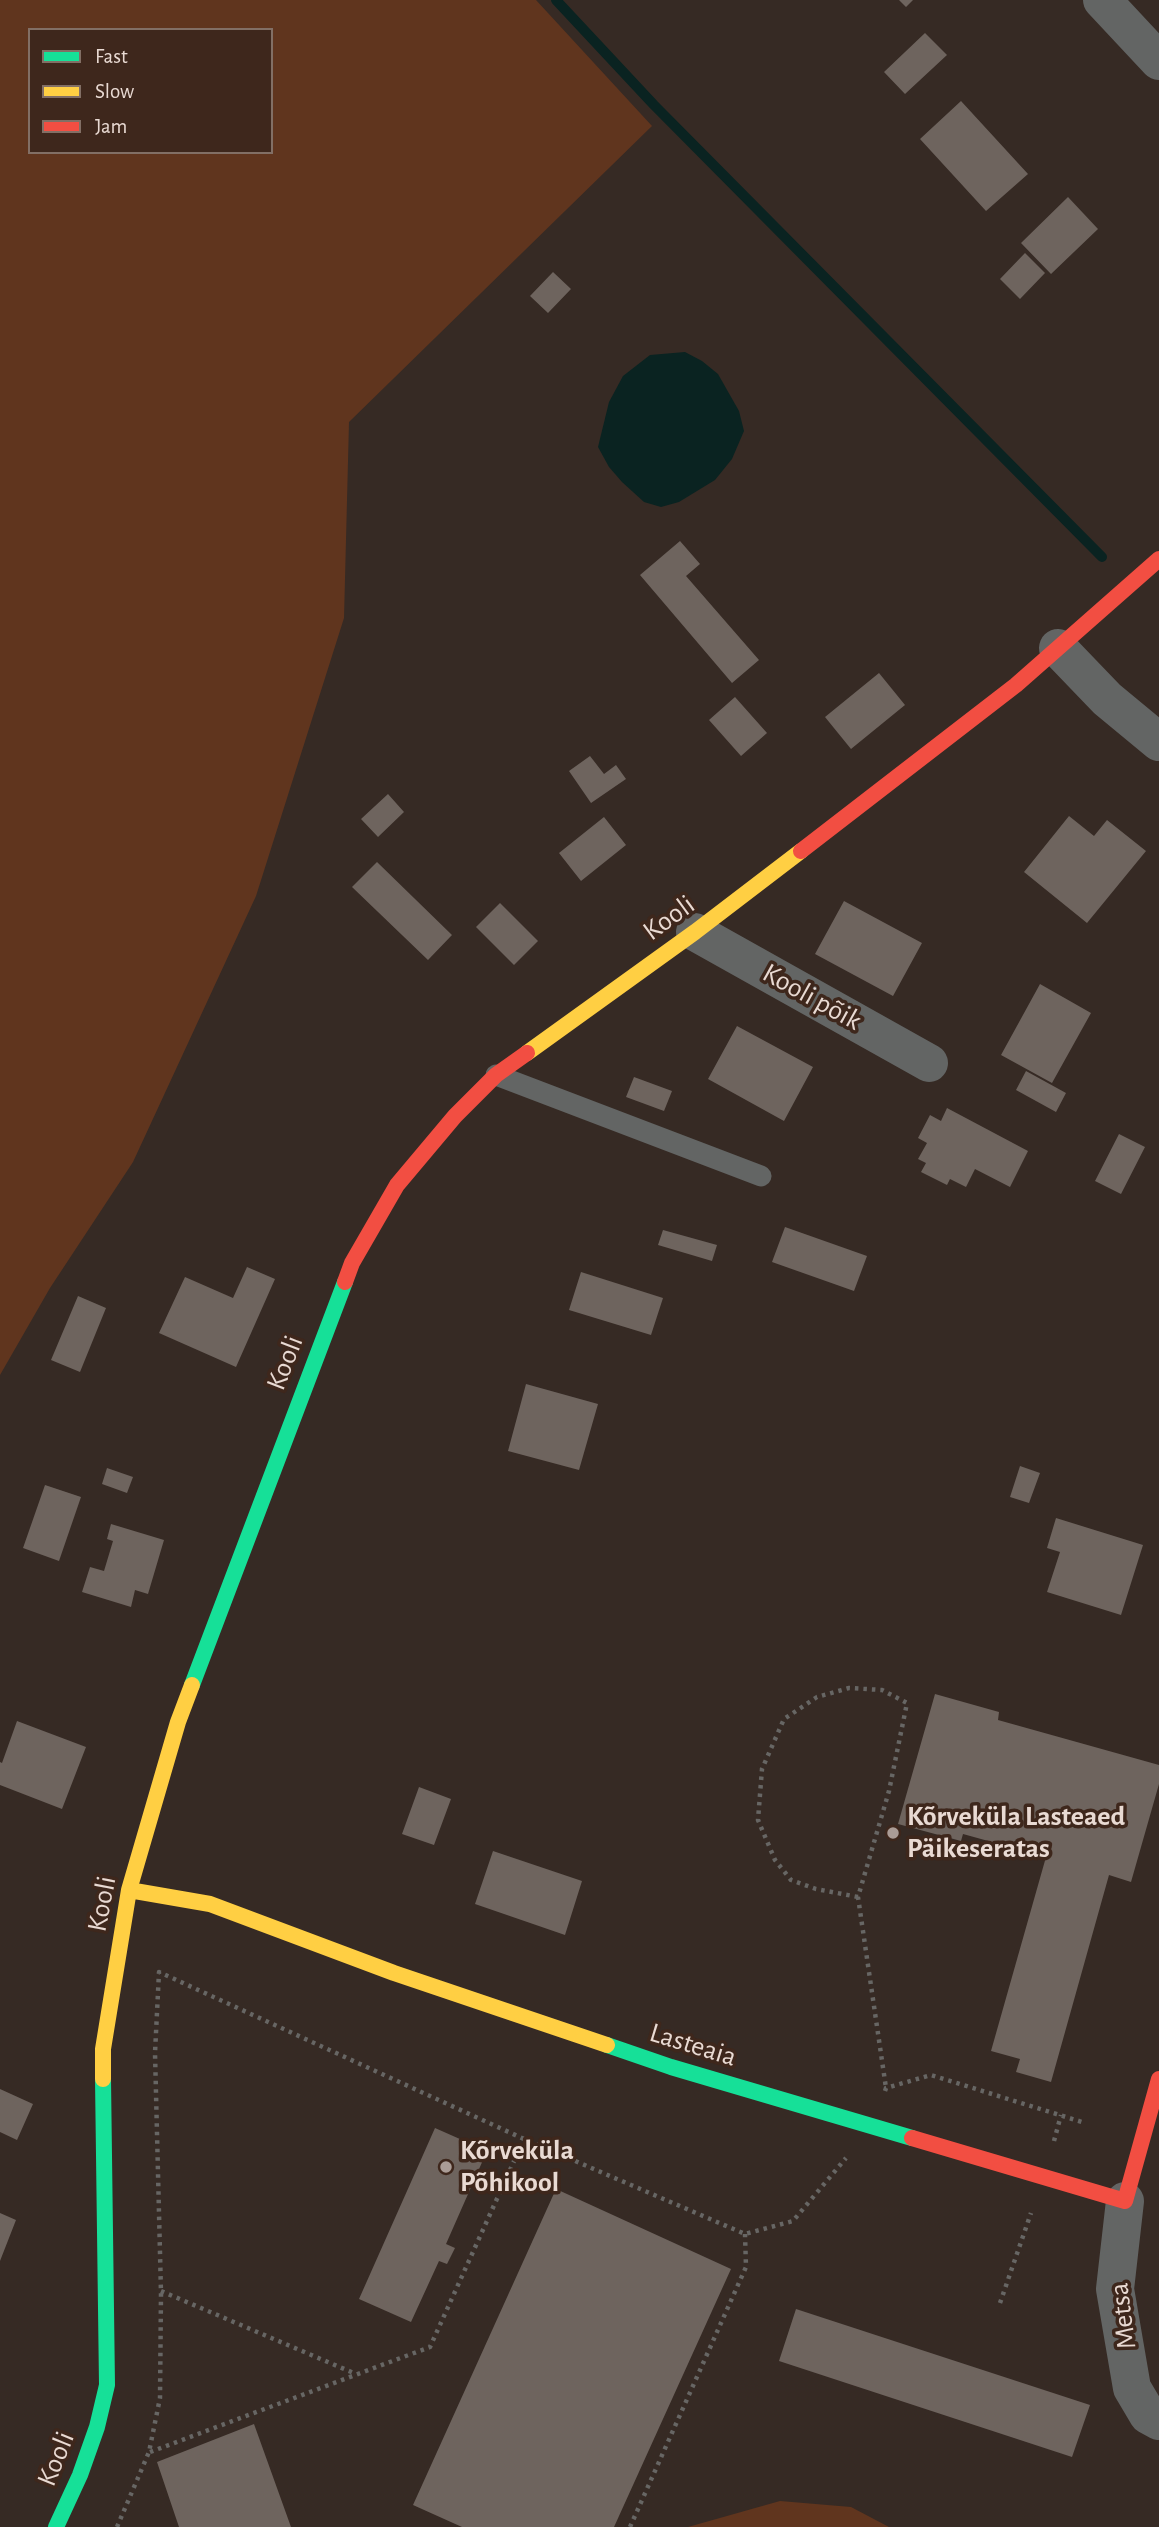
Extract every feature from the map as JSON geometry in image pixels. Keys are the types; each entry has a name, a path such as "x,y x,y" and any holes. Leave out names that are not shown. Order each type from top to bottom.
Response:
{"street":[{"path":"1102,0 1159,61"},
{"name":"Kooli","path":"56,2527 93,2439 107,2385 103,2049 130,1890 178,1722 352,1263 397,1185 455,1116 496,1075 695,932 1016,685 1159,559"},
{"path":"1058,648 1107,699 1159,742"},
{"name":"Kooli põik","path":"695,932 929,1063"},
{"name":"Lasteaia","path":"130,1890 210,1904 394,1972 671,2067 1125,2201"},
{"path":"1125,2201 1159,2079"},
{"name":"Metsa","path":"1125,2201 1115,2289 1132,2388 1149,2414 1159,2421"}],"lane":[{"path":"496,1075 761,1176"}],"path":[{"path":"159,1972 524,2139 745,2234 793,2221 872,2127 886,2088 858,1897 889,1791 908,1703 882,1690 849,1688 817,1697 784,1719 762,1769 758,1820 775,1860 791,1880 816,1889 858,1897"},
{"path":"117,2527 149,2452 160,2398 161,2291 155,2053 159,1972 156,1960"},
{"path":"886,2088 930,2075 1083,2122"},
{"path":"149,2452 430,2347 524,2139"},
{"path":"630,2527 746,2267 745,2234"},
{"path":"161,2291 357,2375"}],"shaded area":[{"path":"0,0 536,0 652,126 349,422 344,618 256,896 133,1162 50,1288 0,1375"},
{"path":"780,2501 851,2507 889,2527 688,2527"}],"water":[{"path":"685,352 718,374 739,411 744,431 732,459 715,480 679,502 661,507 644,502 622,482 609,467 598,447 609,402 623,376 650,355"}],"building":[{"path":"899,0 913,0 906,7"},
{"path":"925,33 947,55 905,94 884,72"},
{"path":"961,101 1028,174 986,211 920,139"},
{"path":"1068,197 1098,229 1051,274 1021,243"},
{"path":"1025,253 1045,273 1020,299 1000,279"},
{"path":"553,272 571,289 548,313 530,296"},
{"path":"680,541 700,564 686,576 759,660 732,683 640,575"},
{"path":"879,673 905,705 851,749 825,717"},
{"path":"735,697 767,733 741,756 709,720"},
{"path":"590,756 604,774 616,765 626,779 591,803 569,771"},
{"path":"388,794 404,812 378,837 361,819"},
{"path":"1069,816 1094,836 1107,820 1146,851 1087,923 1024,872"},
{"path":"604,817 626,845 581,881 559,853"},
{"path":"377,862 452,935 428,960 352,887"},
{"path":"844,901 922,943 893,996 815,954"},
{"path":"500,903 538,941 514,965 476,927"},
{"path":"1040,984 1091,1013 1052,1083 1001,1055"},
{"path":"737,1026 813,1067 784,1121 708,1079"},
{"path":"1026,1071 1066,1093 1056,1112 1016,1090"},
{"path":"634,1077 672,1091 664,1111 626,1097"},
{"path":"947,1108 1028,1151 1010,1187 975,1169 966,1187 950,1179 947,1185 921,1172 926,1163 918,1159 927,1143 918,1138 930,1115 941,1121"},
{"path":"1119,1134 1145,1147 1121,1194 1095,1181"},
{"path":"785,1227 867,1256 854,1291 772,1262"},
{"path":"663,1230 717,1245 712,1261 658,1245"},
{"path":"247,1267 275,1279 236,1367 159,1333 185,1277 233,1298"},
{"path":"581,1272 663,1298 651,1335 569,1310"},
{"path":"78,1296 106,1308 80,1372 51,1360"},
{"path":"526,1384 598,1404 579,1470 508,1451"},
{"path":"1020,1466 1040,1473 1029,1503 1010,1497"},
{"path":"107,1468 133,1477 127,1493 102,1484"},
{"path":"45,1485 81,1497 59,1561 23,1548"},
{"path":"1056,1518 1143,1545 1121,1615 1047,1592 1060,1552 1047,1548"},
{"path":"111,1524 164,1540 148,1594 135,1590 131,1607 82,1592 90,1567 104,1571 113,1541 107,1539"},
{"path":"935,1694 999,1712 998,1720 1159,1765 1159,1784 1131,1882 1109,1875 1051,2082 1016,2072 1020,2059 991,2051 1046,1857 963,1834 961,1841 898,1824"},
{"path":"17,1721 86,1747 62,1809 0,1785 0,1762 2,1763"},
{"path":"419,1787 451,1799 434,1845 402,1834"},
{"path":"493,1851 582,1881 565,1935 475,1904"},
{"path":"0,2089 33,2104 17,2140 0,2132"},
{"path":"435,2128 487,2151 446,2244 455,2248 447,2264 439,2261 411,2322 359,2299"},
{"path":"556,2189 731,2269 614,2527 462,2527 413,2505"},
{"path":"0,2213 16,2220 0,2261"},
{"path":"796,2309 1090,2405 1072,2457 779,2361"},
{"path":"254,2424 291,2527 179,2527 157,2462"}],"waterway":[{"path":"556,0 654,105 1102,557"}],"traffic: fast":[{"path":"192,1685 345,1282"},
{"path":"607,2045 671,2067 912,2138"},
{"path":"56,2527 80,2475 97,2427 107,2385 103,2079"}],"traffic: slow":[{"path":"527,1053 695,932 801,851"},
{"path":"103,2079 103,2049 129,1890 178,1722 192,1685"},
{"path":"129,1890 210,1904 394,1973 607,2045"}],"traffic: jam":[{"path":"801,851 1016,685 1159,559"},
{"path":"345,1282 352,1263 397,1185 455,1116 496,1075 527,1053"},
{"path":"912,2138 1125,2201 1159,2079"}],"place":[{"name":"Kõrveküla Lasteaed Päikeseratas","path":"893,1833"},
{"name":"Kõrveküla Põhikool","path":"446,2167"}]}
